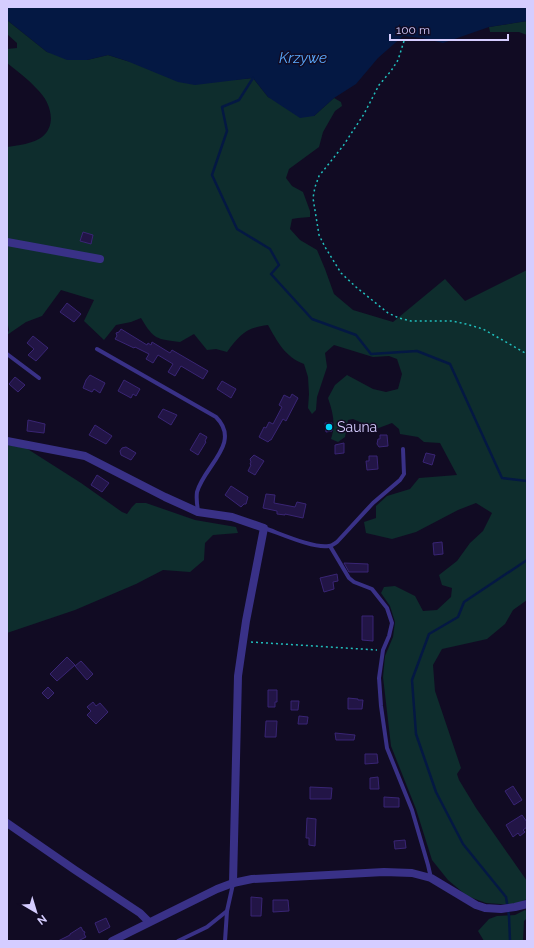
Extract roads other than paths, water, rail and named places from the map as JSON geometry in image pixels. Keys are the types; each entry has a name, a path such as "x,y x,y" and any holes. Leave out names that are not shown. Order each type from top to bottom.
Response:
{"street":[{"path":"7,242 100,259"},
{"path":"7,441 85,456 165,497 198,512 232,518 264,528 246,621 238,676 233,883"},
{"path":"7,823 140,913 149,922"},
{"path":"112,941 217,889 233,883 252,879 384,872 412,873 431,878 476,905 485,908 501,909 527,904"}],"lane":[{"path":"97,349 216,417 225,428 225,442 221,452 204,477 197,492 196,501 198,512"},
{"path":"7,354 39,378"},
{"path":"264,528 308,543 321,546 330,546 343,538 373,503 400,480 404,474 402,449"},
{"path":"330,546 349,578 354,582 372,589 387,608 392,623 389,636 383,650 379,678 387,748 412,810 431,878"},
{"path":"225,941 227,911 233,883"},
{"path":"178,941 207,927 227,911"}],"water":[{"name":"Krzywe","path":"7,7 527,7 527,21 489,27 443,43 422,38 403,36 378,58 356,84 334,98 314,116 300,118 268,97 253,78 195,85 178,82 127,61 108,55 87,60 67,60 47,52 7,20"}],"waterway":[{"path":"253,78 239,100 222,107 227,131 212,175 237,229 270,249 279,265 271,274 312,319 356,335 371,354 417,351 450,364 502,478 527,481"},
{"path":"510,941 509,916 506,897 463,844 436,792 416,734 412,680 429,634 458,617 464,602 527,560"}],"place":[{"name":"Sauna","path":"329,427"}]}
